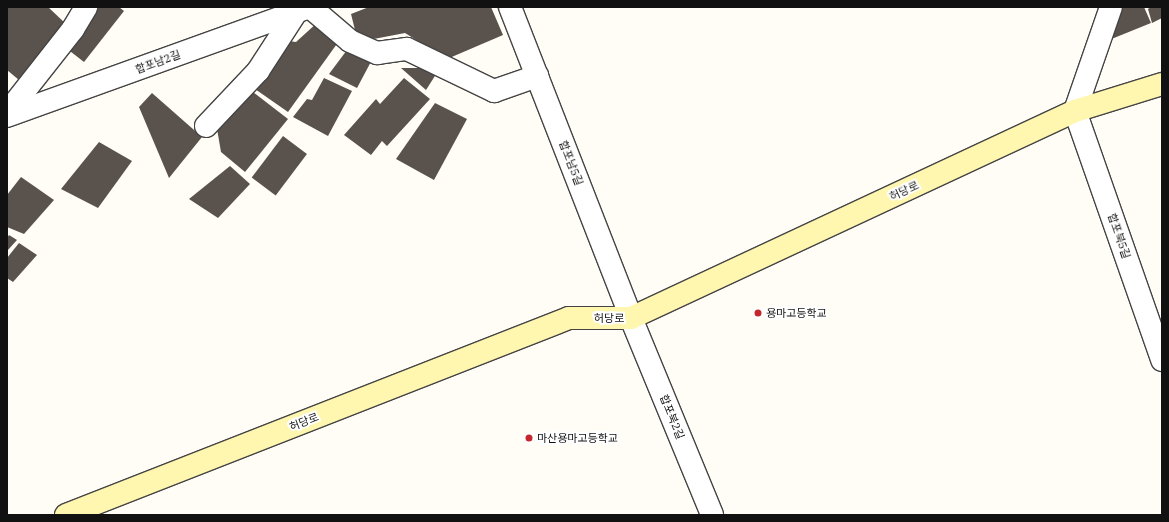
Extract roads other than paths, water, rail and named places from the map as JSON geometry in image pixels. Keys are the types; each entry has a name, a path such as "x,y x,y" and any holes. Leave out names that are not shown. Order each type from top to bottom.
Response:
{"main road":[{"name":"허당로","path":"66,515 568,318 632,318 1075,111 1162,84"}],"street":[{"path":"7,113 73,29 86,7"},
{"name":"합포남5길","path":"510,7 632,318"},
{"path":"1075,111 1111,7"},
{"path":"206,126 258,72 305,8 350,40 377,53 407,49 494,91 536,76"},
{"name":"합포남2길","path":"7,116 305,8"},
{"name":"합포북5길","path":"1075,111 1162,360"},
{"name":"합포북2길","path":"632,318 712,515"}],"place":[{"name":"용마고등학교","path":"758,313"},
{"name":"마산용마고등학교","path":"529,438"}]}
